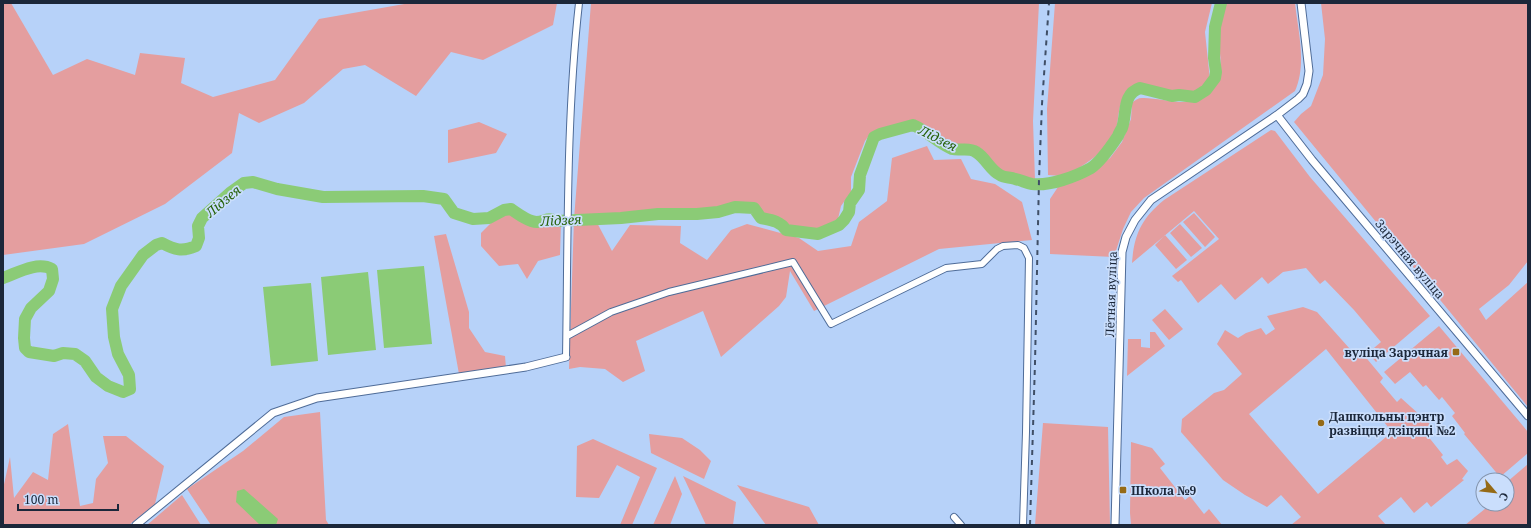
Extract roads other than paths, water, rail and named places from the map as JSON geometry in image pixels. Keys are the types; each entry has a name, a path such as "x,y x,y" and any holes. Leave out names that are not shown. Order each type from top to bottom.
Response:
{"street":[{"path":"136,525 273,413 317,398 526,367 566,357 568,212 573,55 579,3"},
{"name":"Лётная вуліца","path":"1115,525 1122,252 1126,237 1135,220 1151,200 1298,100 1307,84 1309,70 1300,3"},
{"name":"Зарэчная вуліца","path":"1277,115 1312,160 1528,416"},
{"path":"567,336 611,312 669,292 793,262 831,324 946,268 982,264 997,249 1003,246 1018,245 1024,248 1029,258 1023,525"},
{"path":"954,517 961,525"}],"waterway":[{"name":"Лідзея","path":"3,278 34,267 40,266 52,269 53,279 49,291 31,308 25,319 25,348 29,352 54,356 63,353 75,354 85,361 96,377 108,386 123,392 130,389 129,375 118,354 114,337 112,309 121,286 143,255 156,245 162,243 175,249 183,250 196,246 199,238 198,226 202,218 230,193 244,183 253,182 277,189 323,197 423,196 444,199 454,213 473,219 489,218 504,210 511,209 534,222 548,219 556,221 621,218 658,214 697,214 718,212 735,207 754,208 761,218 772,220 784,227 786,230 818,234 839,225 849,212 850,203 859,190 860,175 874,137 913,125 952,149 970,150 976,152 983,157 993,170 1002,176 1032,184 1047,184 1070,178 1085,171 1091,168 1102,158 1122,128 1126,105 1130,95 1134,91 1140,88 1172,96 1179,95 1195,97 1206,90 1215,78 1215,27 1221,3"}],"railway":[{"path":"1030,525 1039,179 1042,104 1049,3"}],"place":[{"name":"вуліца Зарэчная","path":"1456,352"},
{"name":"Дашкольны цэнтр развіцця дзіцяці №2","path":"1321,423"},
{"name":"Школа №9","path":"1123,490"}]}
